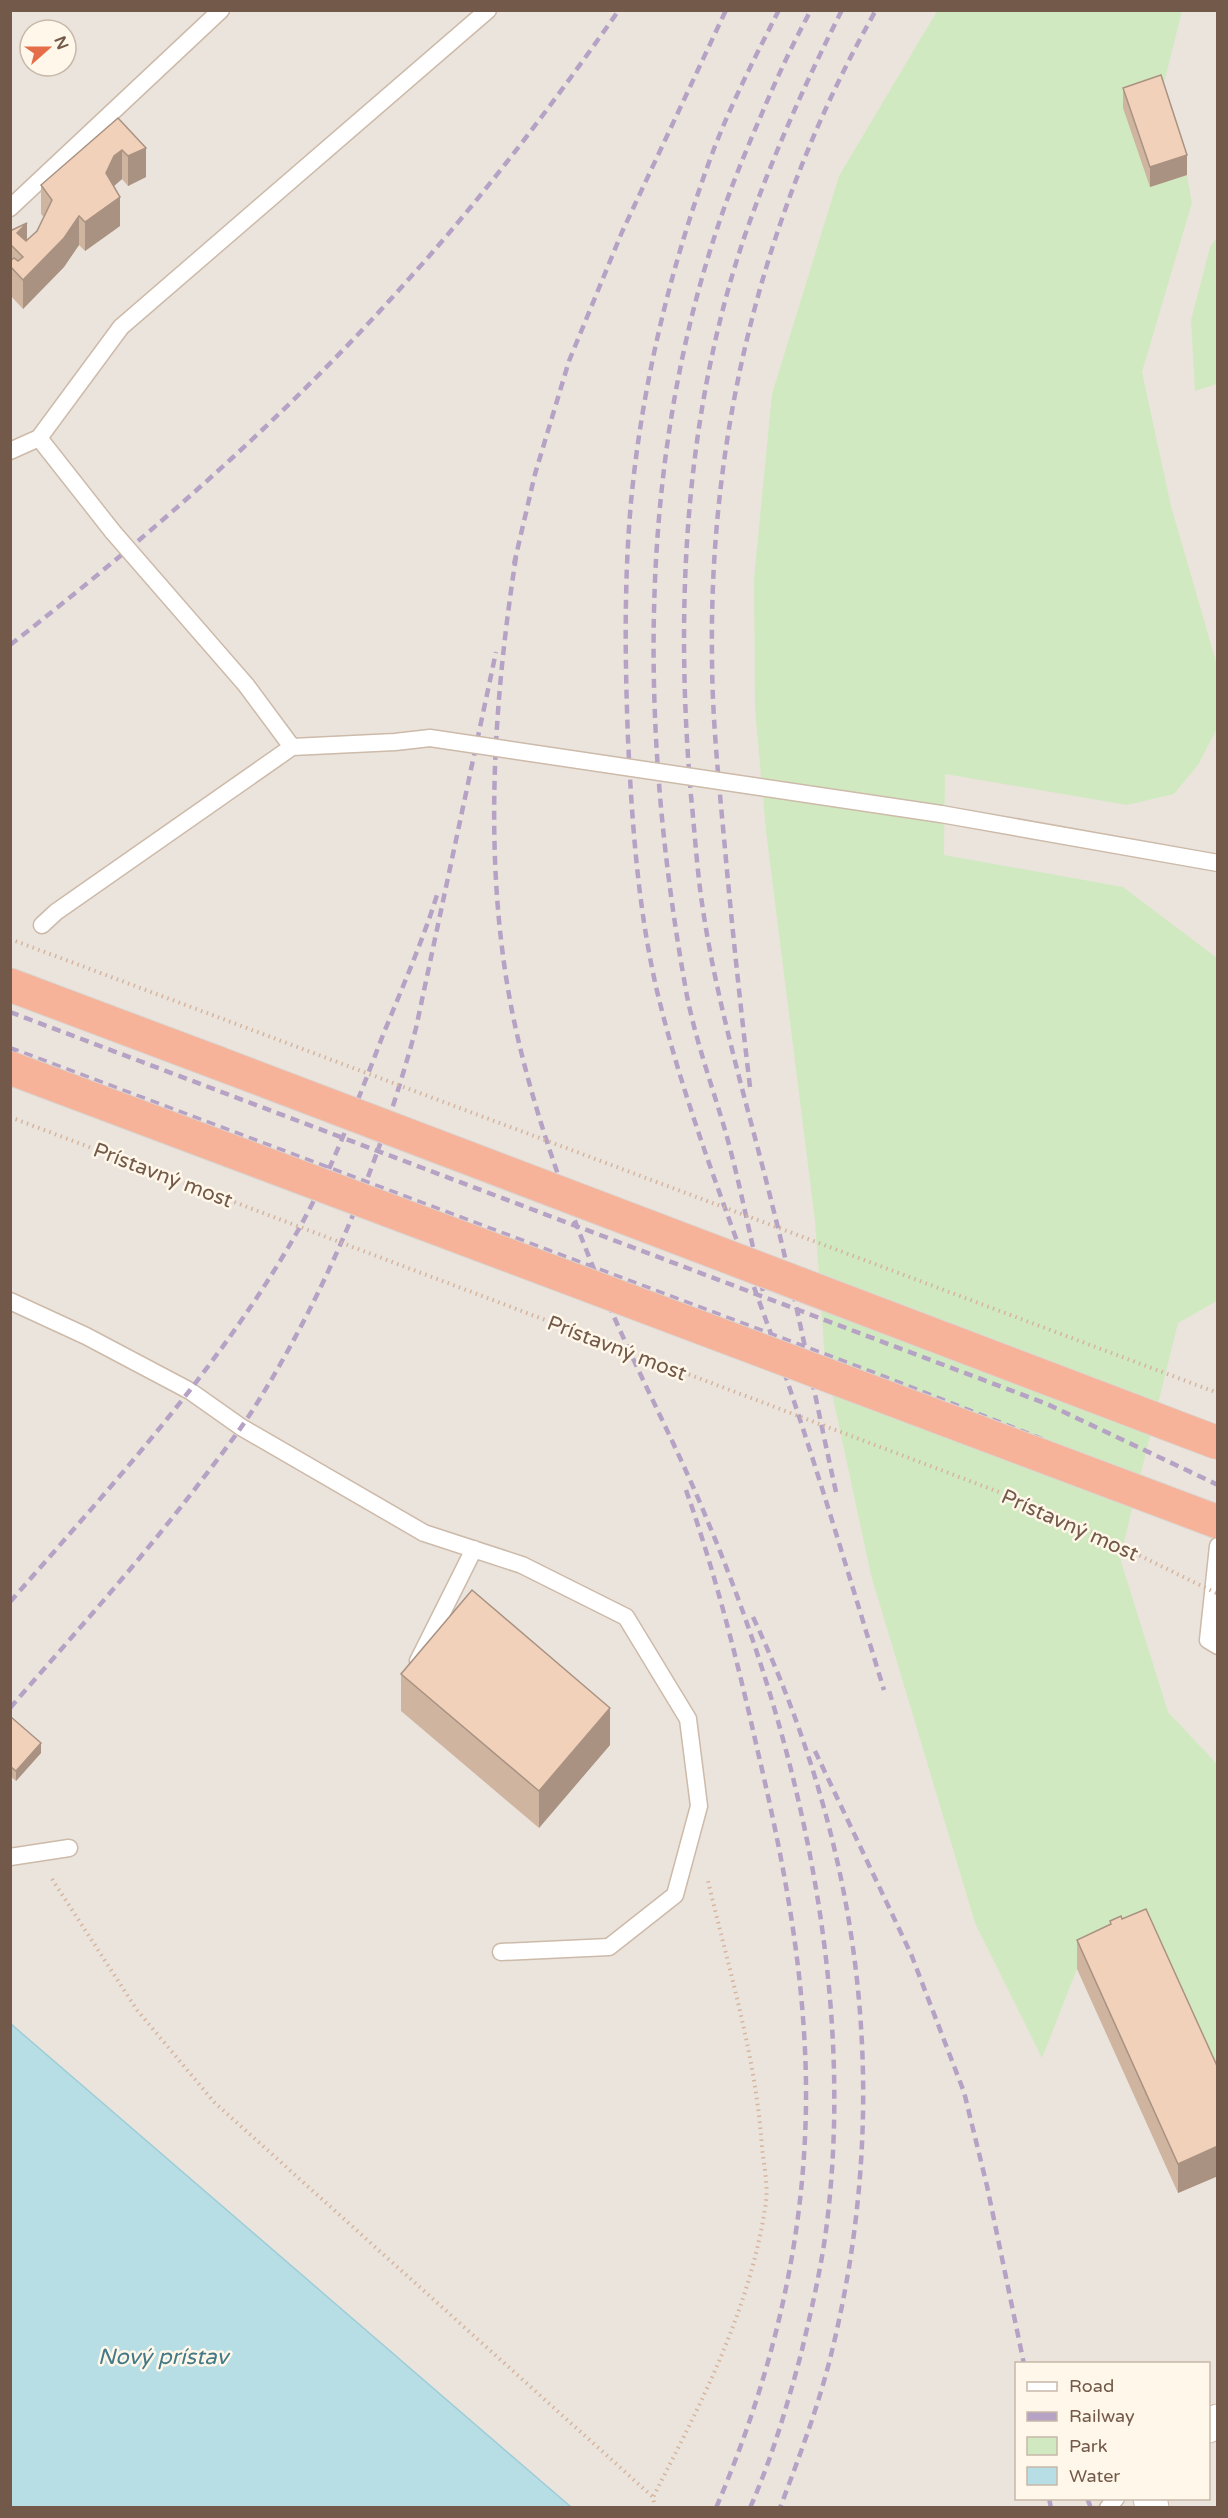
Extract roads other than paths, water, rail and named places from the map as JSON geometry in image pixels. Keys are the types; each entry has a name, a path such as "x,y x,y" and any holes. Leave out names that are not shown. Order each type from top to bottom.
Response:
{"highway":[{"path":"10,985 1218,1443"},
{"path":"10,1068 1218,1522"}],"lane":[{"path":"10,208 221,10"},
{"path":"10,451 39,438 121,327 488,10"},
{"path":"39,438 113,532 246,685 292,747"},
{"path":"42,925 56,912 292,747 430,738 941,814 1218,863"},
{"path":"10,1300 86,1336 190,1391 241,1427 424,1533 522,1565 626,1617 688,1719 699,1806 675,1895 609,1947 501,1952"},
{"path":"1218,1546 1208,1640 1218,1646"},
{"path":"418,1661 474,1549"},
{"path":"10,1857 69,1848"}],"water":[{"name":"Nový prístav","path":"11,2024 571,2507 11,2507"}],"railway":[{"path":"10,645 115,560 217,472 361,331 436,249 491,183 619,10"},
{"path":"514,564 535,474 569,361 622,232 726,10"},
{"path":"779,10 719,135 697,196 660,325 643,413 631,502 626,620 628,739 637,866 645,929 650,960 669,1036 696,1126 790,1390 884,1690"},
{"path":"763,1291 725,1130 687,996 672,901 661,805 655,708 654,611 659,514 671,418 690,323 717,229 737,174 778,77 811,10"},
{"path":"836,1492 790,1279 725,1022 709,947 699,882 691,796 684,654 689,512 697,442 709,372 725,303 745,235 766,178 802,93 842,10"},
{"path":"750,1087 737,973 713,706 714,571 721,487 733,404 751,322 775,241 803,162 837,85 876,10"},
{"path":"516,557 502,670 494,784 497,898 512,1011 543,1129 584,1245 615,1319 686,1471 740,1603 768,1687 792,1773 811,1861 825,1950 833,2039 834,2127 826,2232 813,2302 796,2373 772,2451 750,2508"},
{"path":"10,1708 155,1539 231,1441 285,1356 331,1266 370,1173 416,1028 496,652"},
{"path":"10,1602 162,1425 199,1379 266,1284 309,1210 343,1136 437,895"},
{"path":"10,1012 1047,1404 1218,1485"},
{"path":"10,1048 885,1377 1037,1437 1218,1524"},
{"path":"686,1490 707,1553 734,1651 780,1853 801,1996 806,2094 804,2155 798,2215 788,2275 759,2393 716,2508"},
{"path":"753,1617 791,1707 821,1798 843,1891 857,1984 863,2077 860,2172 849,2267 824,2382 780,2508"},
{"path":"815,1751 911,1954 964,2092 987,2186 1024,2362"},
{"path":"1049,2500 1051,2508"},
{"path":"1088,2500 1091,2508"}]}
